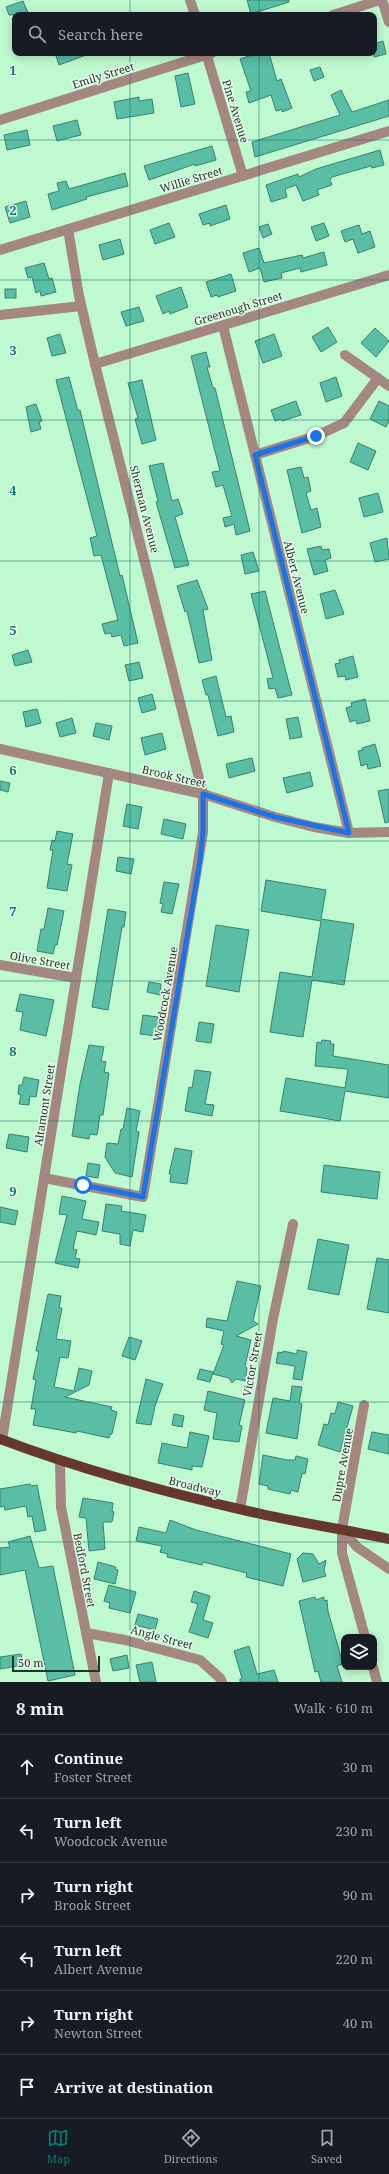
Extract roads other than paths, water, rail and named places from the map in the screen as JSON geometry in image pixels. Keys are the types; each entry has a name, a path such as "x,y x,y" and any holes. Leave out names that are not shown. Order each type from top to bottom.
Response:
{"main road":[{"name":"Broadway","path":"1,1440 60,1461 106,1475 240,1509 389,1539"}],"street":[{"path":"190,0 194,12"},
{"path":"343,12 381,0 389,22"},
{"name":"Emily Street","path":"0,120 202,56"},
{"name":"Pine Avenue","path":"209,56 243,176"},
{"name":"Willie Street","path":"0,250 389,131"},
{"name":"Sherman Avenue","path":"68,229 81,306 203,794"},
{"name":"Greenough Street","path":"95,364 389,275"},
{"path":"0,315 81,306"},
{"name":"Albert Avenue","path":"222,326 349,833"},
{"path":"345,355 389,386"},
{"path":"255,455 316,436 344,423 378,378"},
{"name":"Brook Street","path":"0,749 203,794 275,817 349,833 389,832"},
{"name":"Altamont Street","path":"1,1440 109,773"},
{"name":"Woodcock Avenue","path":"44,1178 143,1197 200,860 203,832 203,794"},
{"name":"Olive Street","path":"0,964 76,978"},
{"name":"Victor Street","path":"240,1509 273,1319 293,1224"},
{"name":"Dupre Avenue","path":"364,1405 342,1529 342,1553 364,1634"},
{"name":"Bedford Street","path":"60,1461 61,1507 96,1682"},
{"path":"342,1529 357,1547 389,1569"},
{"name":"Angle Street","path":"86,1633 125,1640 200,1660 220,1678 222,1682"},
{"path":"374,1670 377,1682"}]}
